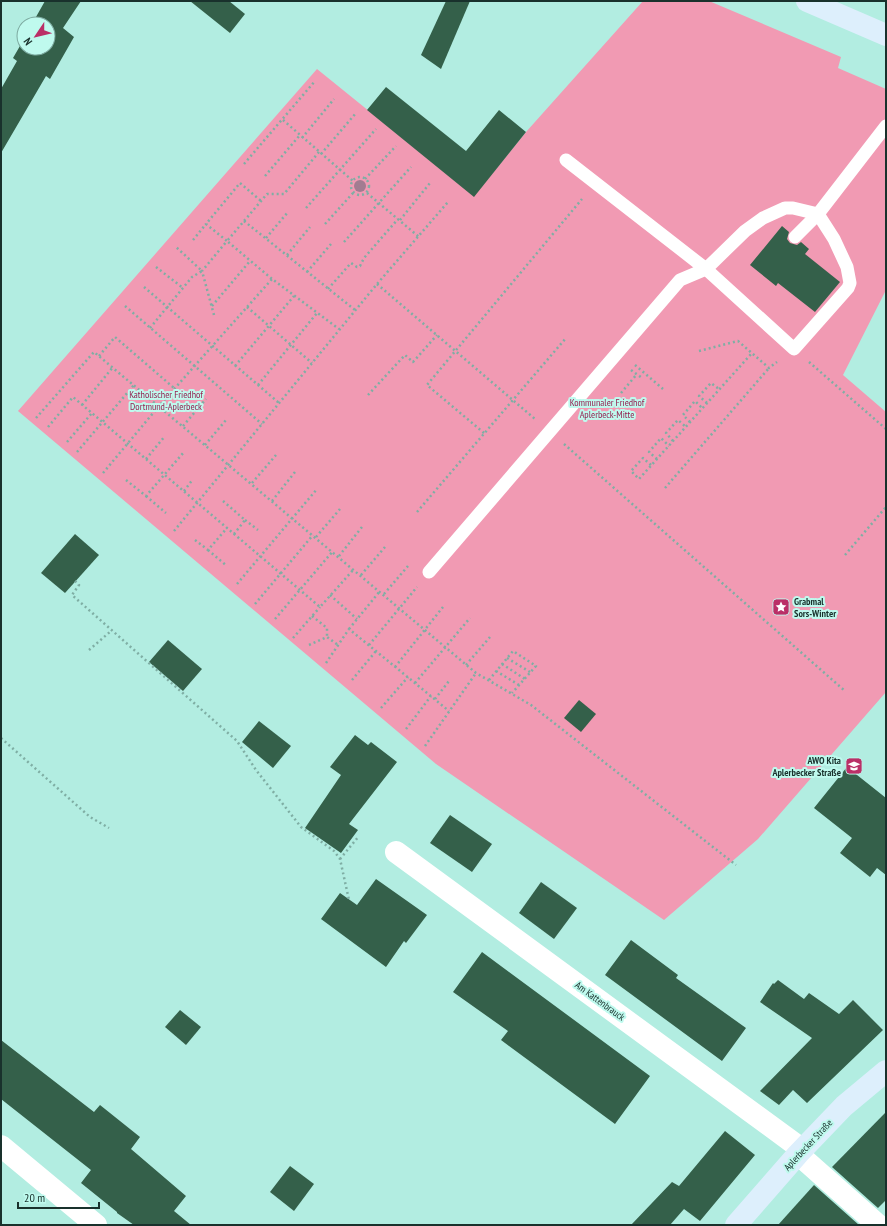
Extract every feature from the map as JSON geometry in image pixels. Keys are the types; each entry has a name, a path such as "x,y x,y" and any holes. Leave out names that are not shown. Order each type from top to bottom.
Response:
{"main road":[{"path":"807,1 886,34"},
{"name":"Aplerbecker Straße","path":"736,1225 844,1106 886,1071"}],"street":[{"name":"Am Kattenbrauck","path":"396,852 801,1152 878,1225"},
{"path":"1,1146 96,1225"}],"lane":[{"path":"796,237 818,214 886,126"},
{"path":"429,572 680,280 706,269 745,231 774,212 785,208 793,208 818,214 847,267 850,283 845,293 794,349 706,269 566,160"}],"path":[{"path":"244,164 315,82"},
{"path":"265,176 334,99"},
{"path":"150,328 192,277 202,271 267,194 284,194 356,113"},
{"path":"282,120 353,181"},
{"path":"306,208 376,129"},
{"path":"365,179 396,146"},
{"path":"344,242 411,167"},
{"path":"358,178 365,179 369,185 366,192 360,196 354,193 351,186 353,181 358,178"},
{"path":"328,288 351,263 357,267 360,266 364,258 430,183"},
{"path":"484,433 427,385 596,183"},
{"path":"193,240 240,184 262,201"},
{"path":"366,192 419,238"},
{"path":"325,224 354,193"},
{"path":"174,531 339,329 419,238 448,202"},
{"path":"266,238 288,212"},
{"path":"244,221 355,310"},
{"path":"206,224 272,279 339,329"},
{"path":"287,255 310,227"},
{"path":"307,272 331,244"},
{"path":"175,246 202,271 214,315"},
{"path":"212,306 250,261"},
{"path":"156,267 183,288"},
{"path":"103,473 174,388 272,279"},
{"path":"377,284 550,432 845,692"},
{"path":"144,287 279,403"},
{"path":"235,366 294,295"},
{"path":"125,306 262,424"},
{"path":"247,307 312,363"},
{"path":"258,385 317,312"},
{"path":"368,395 405,355 413,362 437,335"},
{"path":"99,356 116,337 174,388"},
{"path":"417,512 566,338"},
{"path":"699,351 738,341 769,368"},
{"path":"665,488 769,368 794,349 886,429"},
{"path":"36,418 94,352 339,556 476,673 531,705 736,865"},
{"path":"619,352 663,389"},
{"path":"651,465 644,458 631,471 639,479 752,353"},
{"path":"82,405 113,367"},
{"path":"621,393 637,374"},
{"path":"707,403 699,396 712,382 719,389"},
{"path":"77,452 134,385"},
{"path":"48,427 73,398 320,607"},
{"path":"183,426 206,399"},
{"path":"690,422 683,415 695,401 702,408"},
{"path":"67,442 92,413"},
{"path":"205,445 226,420"},
{"path":"673,441 666,433 678,420 686,427"},
{"path":"146,459 165,436"},
{"path":"657,459 649,452 661,438 669,446"},
{"path":"146,496 184,452"},
{"path":"252,483 276,455"},
{"path":"272,501 295,472"},
{"path":"184,492 193,479"},
{"path":"126,480 166,513"},
{"path":"236,584 261,557 317,490"},
{"path":"222,501 258,530"},
{"path":"845,555 886,508"},
{"path":"255,604 280,573 340,510"},
{"path":"234,534 245,520"},
{"path":"339,556 362,527"},
{"path":"208,550 227,528"},
{"path":"195,540 227,566"},
{"path":"361,575 385,547"},
{"path":"275,619 333,551"},
{"path":"384,594 408,566"},
{"path":"293,638 354,569"},
{"path":"369,645 429,572"},
{"path":"76,581 79,585 72,595 237,741 256,770 300,827 334,851 340,859 349,900"},
{"path":"326,663 349,629 380,591"},
{"path":"330,595 357,619"},
{"path":"395,667 443,607"},
{"path":"312,616 327,628 327,637"},
{"path":"415,683 470,618"},
{"path":"349,629 449,712"},
{"path":"89,650 111,631"},
{"path":"309,645 327,637"},
{"path":"327,637 338,645"},
{"path":"466,664 490,637"},
{"path":"352,680 376,651"},
{"path":"489,680 513,651 536,666 512,693"},
{"path":"507,658 530,672"},
{"path":"502,664 524,679"},
{"path":"496,671 519,685"},
{"path":"425,746 476,673"},
{"path":"381,708 408,677"},
{"path":"435,699 449,681"},
{"path":"406,729 431,696"},
{"path":"1,738 90,817 110,828"},
{"path":"340,859 359,836"}],"green space":[{"name":"Kommunaler Friedhof Aplerbeck-Mitte","path":"643,1 709,1 841,57 838,68 886,89 886,290 843,375 886,412 886,692 758,839 664,920 436,764 18,411 317,69 474,196 526,132"}],"building":[{"path":"45,1 81,1 63,28 74,37 50,79 46,76 1,153 1,89 17,61 13,58 16,53 16,56 56,56 56,16 37,16"},
{"path":"190,1 229,1 245,14 230,33"},
{"path":"446,1 470,1 441,69 421,55"},
{"path":"386,87 466,151 499,110 526,132 474,197 367,110"},
{"path":"782,226 789,232 787,239 790,243 797,245 801,242 809,249 805,254 840,282 815,312 778,283 776,286 750,265"},
{"path":"75,534 99,555 65,593 41,573"},
{"path":"168,640 202,669 183,691 149,662"},
{"path":"579,700 596,714 581,732 564,718"},
{"path":"259,721 291,746 273,768 242,742"},
{"path":"355,735 368,745 371,742 397,762 349,824 358,830 341,853 305,828 341,775 330,767"},
{"path":"847,767 886,798 886,875 877,868 870,877 840,853 852,838 814,808"},
{"path":"450,815 492,844 472,872 430,843"},
{"path":"376,879 427,915 406,943 404,941 386,967 321,919 340,893 357,905"},
{"path":"541,882 577,908 554,939 519,913"},
{"path":"631,940 678,975 676,978 746,1028 722,1061 605,975"},
{"path":"482,952 650,1076 615,1124 501,1040 508,1031 453,992"},
{"path":"778,980 804,999 809,993 839,1014 853,1000 883,1030 807,1103 793,1090 779,1105 760,1091 812,1038 760,1002 773,983 774,984"},
{"path":"180,1010 201,1027 186,1045 165,1027"},
{"path":"1,1040 94,1112 100,1105 140,1137 131,1149 186,1196 174,1211 191,1225 134,1225 81,1183 91,1170 1,1099"},
{"path":"886,1112 886,1200 878,1208 832,1167"},
{"path":"725,1131 755,1155 700,1221 684,1209 670,1225 631,1225 672,1182 679,1186"},
{"path":"290,1166 314,1184 294,1211 270,1192"},
{"path":"814,1185 859,1225 778,1225"}],"place":[{"name":"Grabmal Sors-Winter","path":"781,607"},
{"name":"AWO Kita Aplerbecker Straße","path":"854,766"}],"park label":[{"name":"Katholischer Friedhof Dortmund-Aplerbeck","path":"166,400"}]}
